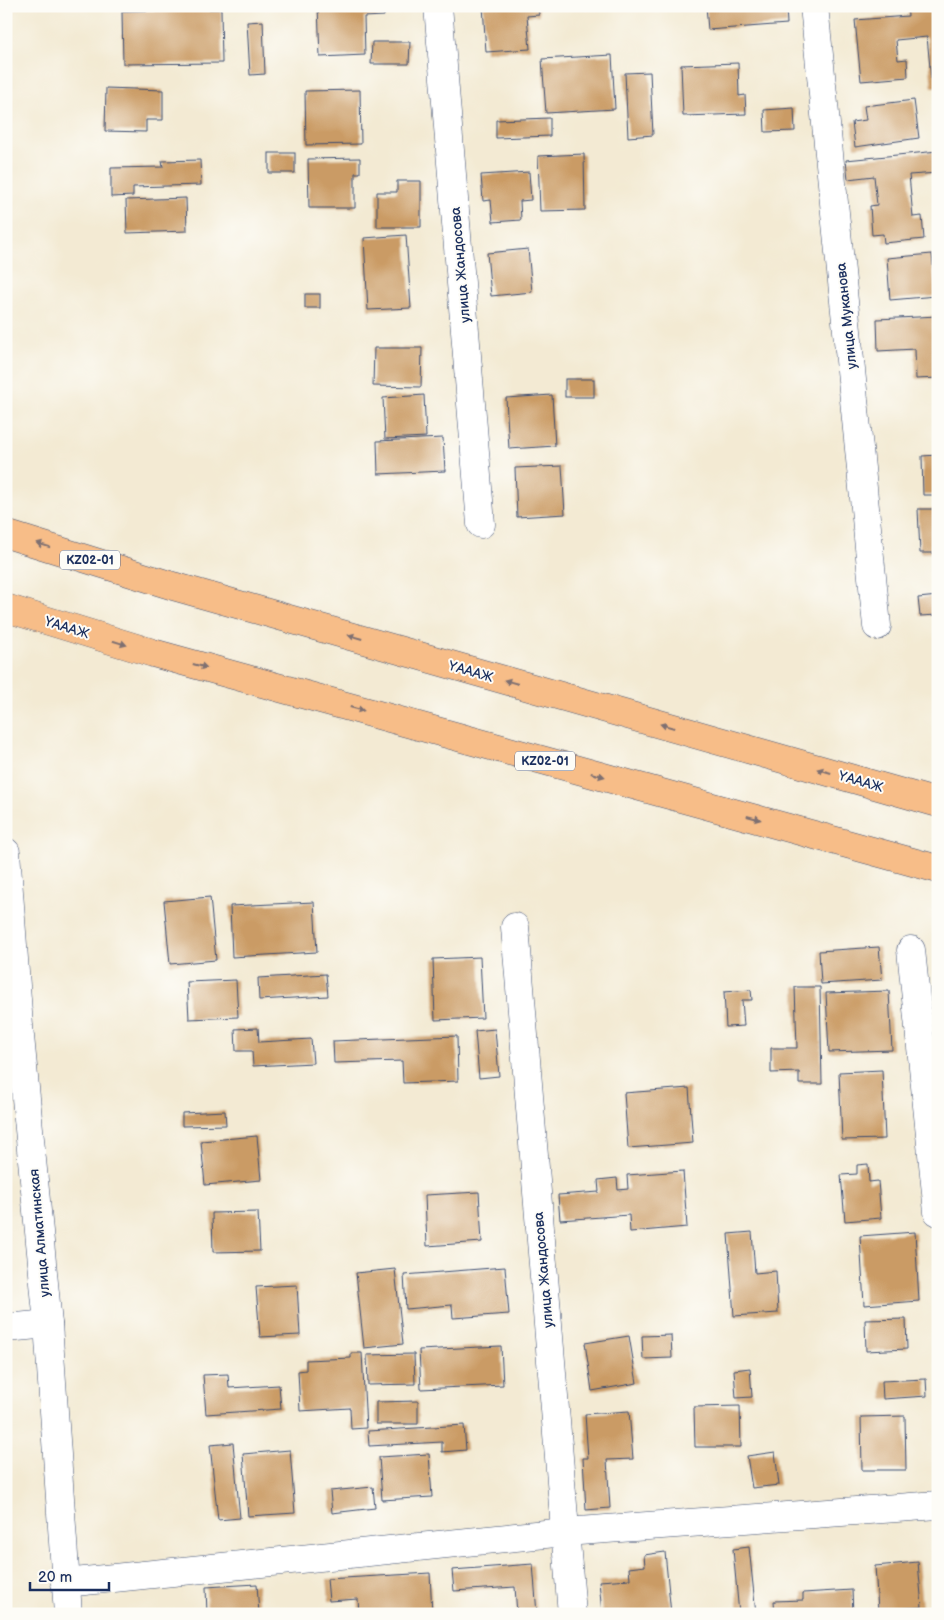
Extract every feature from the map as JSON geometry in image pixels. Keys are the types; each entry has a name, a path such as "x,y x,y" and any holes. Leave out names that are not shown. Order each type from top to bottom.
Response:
{"highway":[{"name":"ҮАААЖ","path":"6,534 173,586 938,803"},
{"name":"ҮАААЖ","path":"6,608 153,653 938,869"}],"street":[{"name":"улица Жандосова","path":"438,6 481,524"},
{"name":"улица Муканова","path":"814,6 878,626"},
{"name":"улица Алматинская","path":"6,852 20,1036 48,1324 68,1614"},
{"name":"улица Жандосова","path":"515,927 572,1614"},
{"path":"911,950 938,1212"},
{"path":"6,1328 48,1324"},
{"path":"65,1583 565,1532 938,1505"}],"building":[{"path":"318,6 384,6 384,16 364,17 365,55 320,57"},
{"path":"483,6 538,6 539,15 527,16 530,49 486,52"},
{"path":"706,6 786,6 787,24 708,30"},
{"path":"840,6 864,6 864,8 841,10"},
{"path":"907,6 938,6 938,87 932,88 927,37 896,40 898,60 907,59 908,77 861,81 855,20 908,16"},
{"path":"221,9 222,63 123,64 122,11"},
{"path":"263,21 265,74 250,75 247,22"},
{"path":"372,42 410,42 409,64 371,64"},
{"path":"612,55 615,109 546,113 542,59"},
{"path":"738,63 739,96 745,95 746,114 683,116 681,65"},
{"path":"650,72 653,135 628,137 625,73"},
{"path":"106,88 163,90 163,120 146,120 146,132 105,131"},
{"path":"360,90 361,144 306,145 305,91"},
{"path":"914,100 919,138 855,147 852,122 866,120 864,106"},
{"path":"794,108 795,131 765,132 764,110"},
{"path":"550,118 550,136 496,138 496,120"},
{"path":"938,151 938,173 909,175 913,217 922,216 924,239 884,243 883,234 872,235 870,206 877,205 874,176 848,179 846,160"},
{"path":"269,153 295,153 295,173 269,173"},
{"path":"584,154 585,210 540,211 538,156"},
{"path":"360,158 360,173 355,173 355,208 309,208 308,159"},
{"path":"200,160 201,185 133,187 133,196 111,197 111,168 163,167 162,161"},
{"path":"529,172 531,200 520,201 521,220 493,222 491,200 483,201 481,175"},
{"path":"397,181 421,181 421,227 377,227 377,192 397,192"},
{"path":"186,198 187,231 127,233 126,200"},
{"path":"406,235 411,308 368,310 364,238"},
{"path":"528,249 532,292 491,296 487,253"},
{"path":"932,254 936,296 890,300 887,258"},
{"path":"305,294 320,294 320,308 305,308"},
{"path":"938,316 938,378 916,379 915,349 878,351 877,319"},
{"path":"374,348 422,348 421,387 373,386"},
{"path":"565,379 594,379 594,397 565,397"},
{"path":"424,395 426,437 385,439 383,398"},
{"path":"552,395 555,446 509,449 506,398"},
{"path":"443,438 445,471 378,474 377,441"},
{"path":"938,455 938,495 923,495 922,456"},
{"path":"562,466 565,514 517,517 515,468"},
{"path":"918,509 938,509 938,553 920,553"},
{"path":"938,596 938,615 920,616 918,598"},
{"path":"210,897 216,960 170,964 164,901"},
{"path":"314,902 317,952 232,957 230,906"},
{"path":"879,947 882,980 821,984 819,951"},
{"path":"480,957 483,1018 435,1020 433,959"},
{"path":"326,974 328,996 259,1000 258,978"},
{"path":"236,980 238,1017 189,1019 187,982"},
{"path":"795,987 820,987 822,1084 799,1084 799,1072 771,1073 771,1048 797,1048"},
{"path":"751,990 752,1000 742,1000 744,1026 726,1027 724,992"},
{"path":"889,991 892,1050 829,1052 826,993"},
{"path":"258,1028 259,1042 311,1039 313,1063 253,1066 252,1051 236,1051 235,1029"},
{"path":"495,1029 499,1076 479,1078 475,1031"},
{"path":"457,1036 458,1081 403,1083 402,1061 334,1063 333,1041"},
{"path":"882,1070 885,1139 842,1140 839,1072"},
{"path":"689,1088 693,1143 628,1148 624,1093"},
{"path":"225,1111 226,1125 182,1126 182,1113"},
{"path":"257,1136 261,1180 205,1185 201,1141"},
{"path":"868,1164 869,1182 878,1181 881,1218 845,1221 841,1175 857,1174 857,1165"},
{"path":"683,1171 687,1227 630,1232 629,1215 560,1220 558,1195 599,1192 598,1180 617,1178 618,1190 628,1189 627,1175"},
{"path":"479,1192 482,1242 427,1246 425,1195"},
{"path":"258,1212 260,1251 213,1252 212,1213"},
{"path":"752,1232 755,1273 776,1271 778,1313 734,1316 728,1234"},
{"path":"915,1232 919,1301 864,1305 860,1236"},
{"path":"505,1267 509,1314 453,1318 452,1305 406,1309 404,1275"},
{"path":"395,1269 403,1344 364,1348 356,1273"},
{"path":"297,1285 300,1335 260,1337 256,1287"},
{"path":"906,1319 907,1349 866,1351 865,1320"},
{"path":"671,1335 672,1358 643,1359 642,1336"},
{"path":"629,1336 637,1383 592,1391 585,1343"},
{"path":"501,1346 503,1385 421,1389 419,1350"},
{"path":"351,1353 362,1353 366,1428 351,1429 350,1408 300,1411 298,1371 306,1370 306,1360 351,1358"},
{"path":"414,1354 415,1384 368,1385 367,1355"},
{"path":"750,1368 752,1397 736,1398 734,1370"},
{"path":"228,1374 229,1388 279,1385 281,1409 206,1414 203,1375"},
{"path":"926,1379 927,1396 883,1399 882,1381"},
{"path":"418,1401 418,1424 376,1424 376,1402"},
{"path":"740,1406 741,1447 695,1447 694,1407"},
{"path":"629,1411 633,1459 607,1460 610,1508 586,1510 583,1458 588,1458 585,1414"},
{"path":"905,1416 906,1470 862,1470 861,1417"},
{"path":"464,1425 466,1450 442,1452 442,1442 369,1446 368,1431"},
{"path":"233,1443 240,1518 218,1520 210,1445"},
{"path":"290,1450 295,1513 248,1516 243,1454"},
{"path":"775,1452 779,1485 752,1488 747,1456"},
{"path":"429,1454 432,1497 382,1500 379,1457"},
{"path":"373,1487 375,1508 332,1513 330,1491"},
{"path":"749,1547 756,1614 739,1614 733,1549"},
{"path":"665,1552 671,1614 602,1614 599,1581 630,1579 629,1568 645,1566 644,1555"},
{"path":"918,1562 922,1607 878,1610 875,1566"},
{"path":"533,1564 537,1614 517,1614 515,1587 454,1591 452,1570"},
{"path":"430,1573 432,1614 359,1614 358,1599 329,1601 327,1579"},
{"path":"257,1584 259,1614 207,1614 206,1587"},
{"path":"852,1590 853,1614 775,1614 774,1601 803,1600 803,1593"}]}
